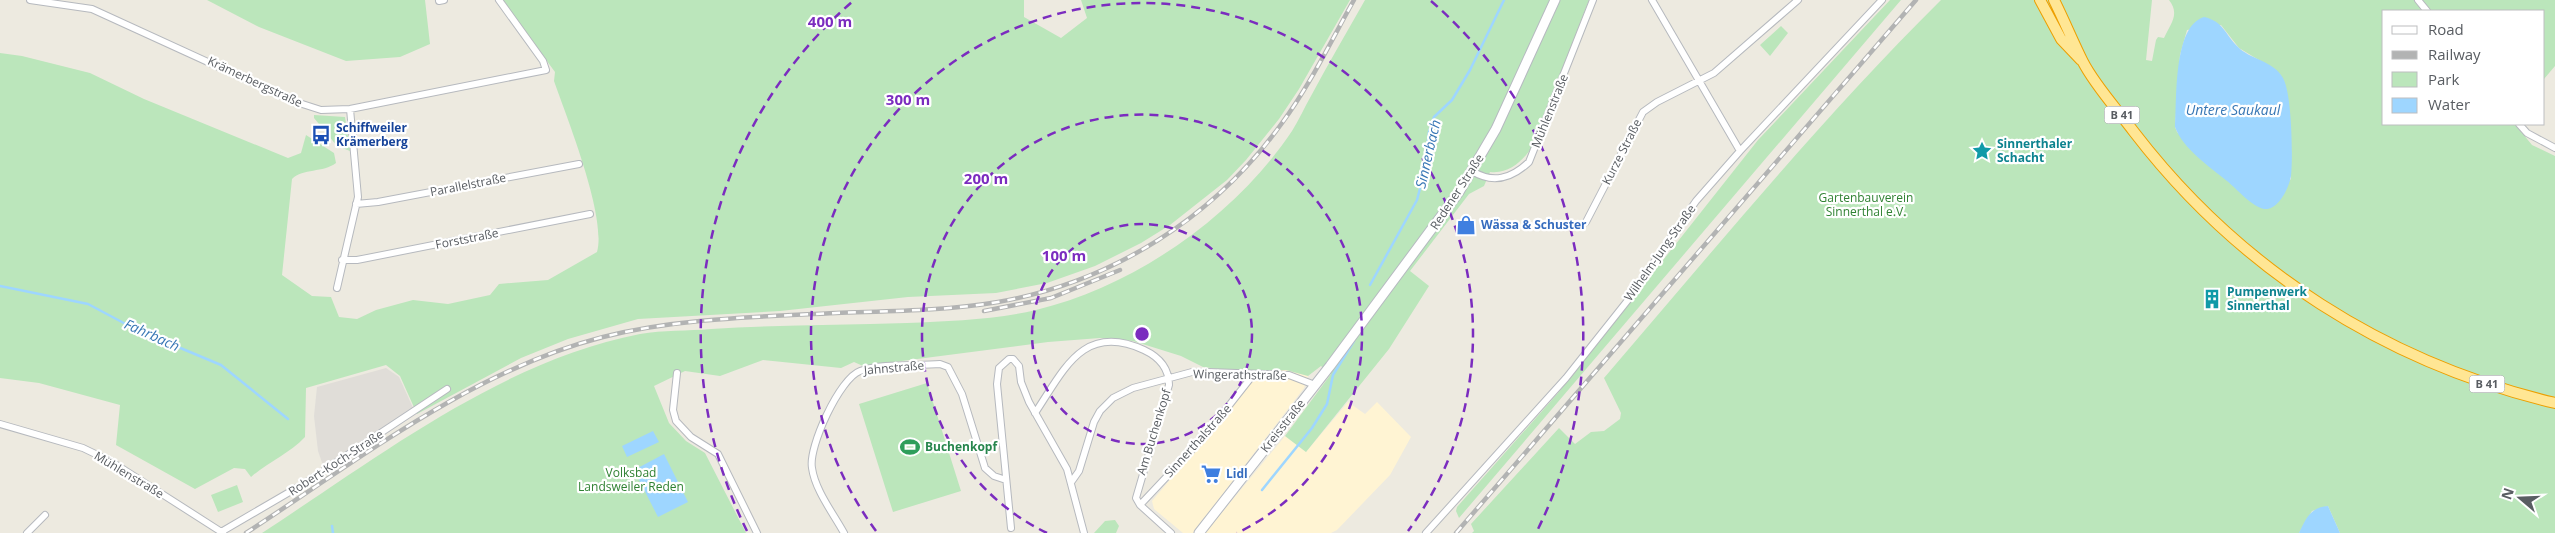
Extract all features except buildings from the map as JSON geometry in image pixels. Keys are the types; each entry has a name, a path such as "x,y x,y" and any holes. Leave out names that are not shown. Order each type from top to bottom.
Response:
{"highway":[{"name":"B 41","path":"2040,0 2061,39 2084,62 2157,160 2226,233 2268,268 2316,303 2420,359 2478,381 2555,402"},
{"name":"B 41","path":"2054,0 2084,62"}],"main road":[{"name":"Redener Straße","path":"1330,366 1430,233 1472,172 1496,129 1555,0"},
{"name":"Kreisstraße","path":"1199,533 1330,366"}],"street":[{"name":"Krämerbergstraße","path":"30,0 92,9 293,101 321,110 350,110 546,70 543,61 499,0"},
{"name":"Mühlenstraße","path":"1472,172 1495,180 1514,174 1529,162 1593,0"},
{"path":"1652,0 1740,151"},
{"name":"Kurze Straße","path":"1586,222 1643,112 1657,102 1699,83 1735,56 1798,0"},
{"name":"Wilhelm-Jung-Straße","path":"1426,533 1566,378 1628,300 1696,201 1740,151 1882,0"},
{"path":"2418,0 2426,10"},
{"path":"337,288 356,204 358,186 350,110"},
{"path":"2520,125 2527,133 2555,148"},
{"name":"Parallelstraße","path":"356,204 378,202 579,164"},
{"name":"Forststraße","path":"342,260 357,260 590,214"},
{"name":"Am Buchenkopf","path":"1035,413 1060,374 1075,358 1094,343 1125,344 1149,352 1164,365 1169,379 1168,391 1136,491 1136,498 1140,505"},
{"path":"1011,528 997,384 999,368 1005,360 1013,359 1020,366 1024,392 1060,454 1072,481 1084,533"},
{"name":"Jahnstraße","path":"844,533 816,480 811,460 825,418 848,379 860,371 940,364 948,367 962,394 985,468 994,476 1006,480"},
{"name":"Wingerathstraße","path":"1072,481 1079,471 1094,422 1106,404 1133,388 1192,372 1289,375 1315,385"},
{"path":"678,373 673,410 676,421 691,437 718,454 756,533"},
{"name":"Sinnerthalstraße","path":"1140,505 1205,436 1253,375"},
{"name":"Robert-Koch-Straße","path":"222,532 306,483 447,389"},
{"name":"Mühlenstraße","path":"0,424 54,438 83,448 112,462 222,532"},
{"path":"1140,505 1170,533"},
{"path":"27,533 45,515"}],"shaded area":[{"path":"386,368 399,377 414,410 324,468 318,451 314,416 317,387"},
{"path":"1286,370 1308,376 1304,388 1193,533 1183,533 1154,509 1152,501 1247,389 1258,371"},
{"path":"1348,402 1365,414 1377,402 1411,437 1390,475 1337,530 1331,533 1205,533 1285,436 1306,452"}],"green space":[{"path":"207,0 425,0 430,44 400,57 346,61 259,27"},
{"path":"502,0 1024,0 1024,17 1061,38 1087,18 1081,0 1350,0 1299,89 1279,119 1227,180 1170,225 1141,243 1095,266 1047,283 996,293 908,297 780,311 638,319 568,339 521,358 417,414 400,376 386,365 306,388 305,437 299,443 251,477 245,469 234,468 195,489 116,445 120,405 39,383 0,378 0,53 22,56 90,73 144,99 288,158 301,153 306,135 334,153 336,163 325,168 302,173 292,179 282,275 312,296 331,297 339,317 357,319 376,310 413,300 448,304 490,295 499,284 548,280 597,252 599,236 591,192 576,142 554,81 555,72"},
{"name":"Volksbad Landsweiler Reden","path":"1365,0 1589,0 1532,147 1524,158 1509,169 1490,172 1484,186 1469,194 1410,271 1429,286 1389,349 1306,452 1285,436 1331,374 1321,366 1308,376 1286,370 1241,372 1203,367 1181,356 1133,341 1100,338 1048,342 863,366 854,362 841,368 763,360 720,376 685,371 654,386 669,423 686,441 705,453 746,533 262,533 395,444 442,416 490,389 538,366 589,347 640,334 658,332 956,321 988,318 1036,310 1073,299 1110,284 1146,265 1180,243 1213,218 1269,162 1295,127"},
{"path":"1890,0 1901,0 1459,518 1456,511 1457,507 1558,393 1758,140"},
{"name":"Gartenbauverein Sinnerthal e.V.","path":"1941,0 2152,0 2146,60 2152,61 2156,40 2158,37 2164,38 2172,23 2174,10 2169,0 2555,0 2555,66 2545,78 2545,10 2382,10 2382,125 2516,125 2532,145 2555,156 2555,533 2340,533 2328,506 2312,511 2299,533 1472,533 1474,531 1471,524 1559,428 1575,444 1591,432 1604,431 1620,419 1621,413 1604,378 1853,91","holes":["2221,25 2239,48 2277,71 2290,136 2291,179 2262,208 2200,158 2177,132 2175,127 2180,55 2187,30"]},
{"path":"1781,26 1788,33 1770,56 1760,45"},
{"path":"314,115 345,117 350,151 337,146 314,118"},
{"name":"Buchenkopf","path":"927,383 961,491 893,512 859,404"},
{"path":"237,485 243,502 218,512 211,495"},
{"path":"1115,520 1119,526 1116,533 1094,533 1105,521"}],"water":[{"name":"Untere Saukaul","path":"2204,17 2220,25 2242,51 2279,72 2286,86 2291,126 2291,176 2282,198 2269,209 2259,207 2244,197 2205,164 2184,143 2175,127 2177,82 2182,48 2187,34 2194,23"},
{"path":"653,431 659,442 627,457 622,446"},
{"path":"664,454 688,502 658,517 634,470"},
{"path":"2328,506 2340,533 2299,533 2313,511"}],"waterway":[{"name":"Sinnerbach","path":"1370,285 1417,200 1424,173 1429,132 1434,117 1452,100 1470,70 1504,0"},
{"name":"Fahrbach","path":"0,286 88,304 135,329 221,365 288,419"},
{"name":"Sinnerbach","path":"1262,490 1312,428 1327,404 1333,375 1354,341"},
{"name":"Fahrbach","path":"332,526 333,533"}],"railway":[{"path":"246,533 373,448 417,420 462,395 508,371 555,352 603,337 661,326 719,319 917,310 978,305 1040,292 1081,279 1120,262 1157,241 1192,216 1225,188 1255,157 1302,94 1354,0"},
{"path":"1456,533 1916,0"},
{"path":"984,311 1051,298 1120,270"}],"place":[{"name":"Schiffweiler Krämerberg","path":"321,135"},
{"name":"Sinnerthaler Schacht","path":"1982,151"},
{"name":"Wässa & Schuster","path":"1466,225"},
{"name":"Pumpenwerk Sinnerthal","path":"2212,299"},
{"name":"Buchenkopf","path":"910,447"},
{"name":"Lidl","path":"1211,474"}]}
